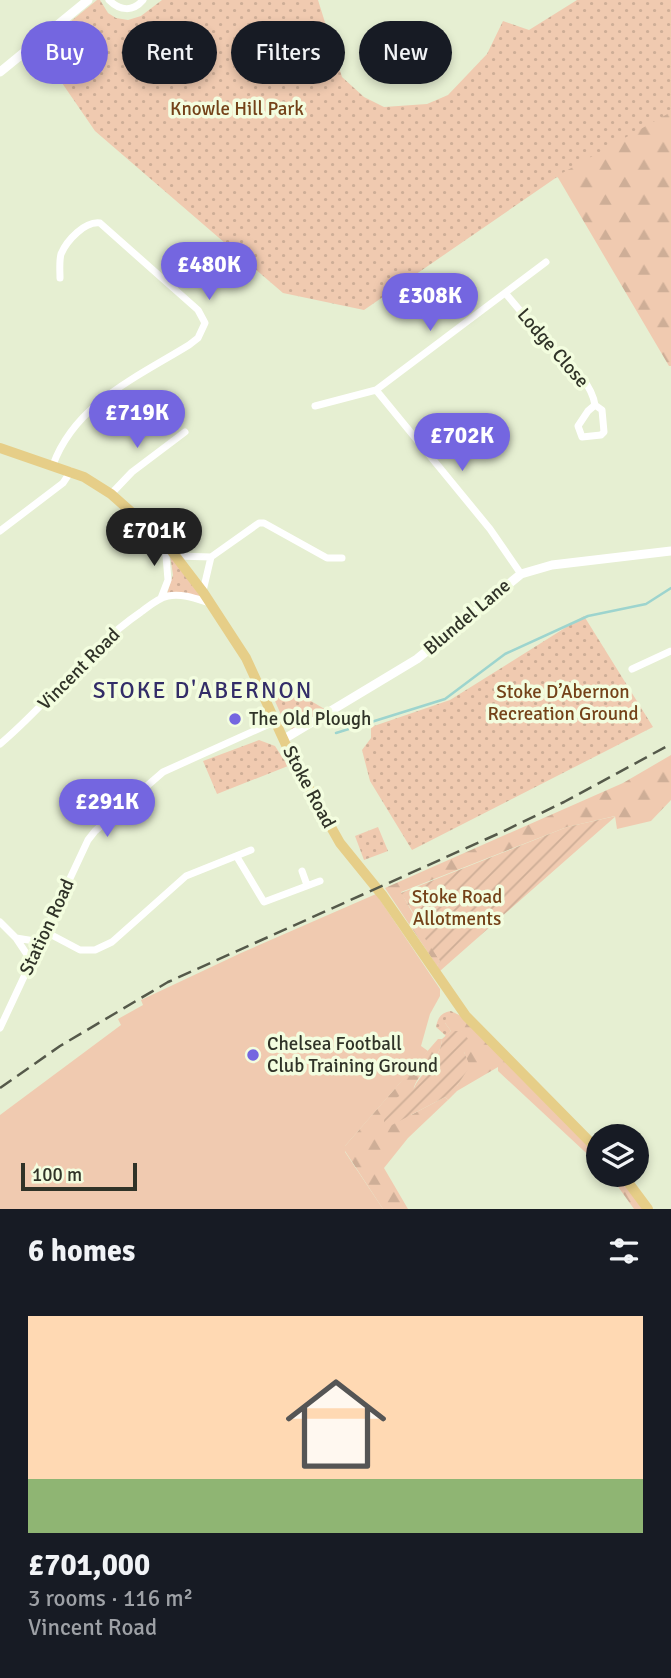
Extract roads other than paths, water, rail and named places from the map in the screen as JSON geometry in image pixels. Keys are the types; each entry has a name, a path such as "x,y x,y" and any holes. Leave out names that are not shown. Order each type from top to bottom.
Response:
{"main road":[{"name":"Stoke Road","path":"0,448 71,471 111,494 177,556 246,658 284,739 340,843 383,896 466,1016 586,1138"},
{"path":"632,1187 648,1209"}],"street":[{"path":"0,72 88,0"},
{"path":"109,0 121,9 130,9 143,0"},
{"path":"53,465 68,432 86,412 103,398 189,345 198,338 205,323 198,310 100,223 88,224 64,249 60,261 60,278"},
{"name":"Lodge Close","path":"315,406 376,390 546,262"},
{"name":"Lodge Close","path":"506,294 571,366 590,391 595,405 602,410 604,432 601,435 582,437 578,426 595,405"},
{"path":"376,390 490,529 521,574"},
{"path":"111,494 132,472 183,433 186,444"},
{"path":"0,531 63,483 71,471"},
{"path":"177,556 211,557 259,523 264,523 327,558 342,558"},
{"path":"161,598 168,580 164,541"},
{"name":"Blundel Lane","path":"284,739 416,659 521,574 552,565 671,551"},
{"path":"203,592 211,557"},
{"path":"161,598 180,595 211,604"},
{"name":"Vincent Road","path":"0,744 36,712 86,656 161,598"},
{"path":"632,669 671,650"},
{"name":"Station Road","path":"0,1028 88,840 95,831 163,772 276,721"},
{"path":"46,932 80,950 95,950 112,942 186,876 237,858 251,850"},
{"path":"237,858 264,902 320,881"},
{"path":"302,871 307,885"},
{"path":"0,922 16,938 32,962"},
{"path":"16,938 41,942"}],"waterway":[{"path":"336,733 445,699 505,654 588,616 646,604 671,588"}],"railway":[{"path":"0,1088 60,1046 168,982 502,832 671,744"}],"place":[{"name":"The Old Plough","path":"235,719"},
{"name":"Chelsea Football Club Training Ground","path":"253,1055"}],"district":[{"name":"STOKE D'ABERNON","path":"203,690"}],"park label":[{"name":"Knowle Hill Park","path":"237,109"},
{"name":"Stoke D’Abernon Recreation Ground","path":"563,703"},
{"name":"Stoke Road Allotments","path":"457,908"}]}
